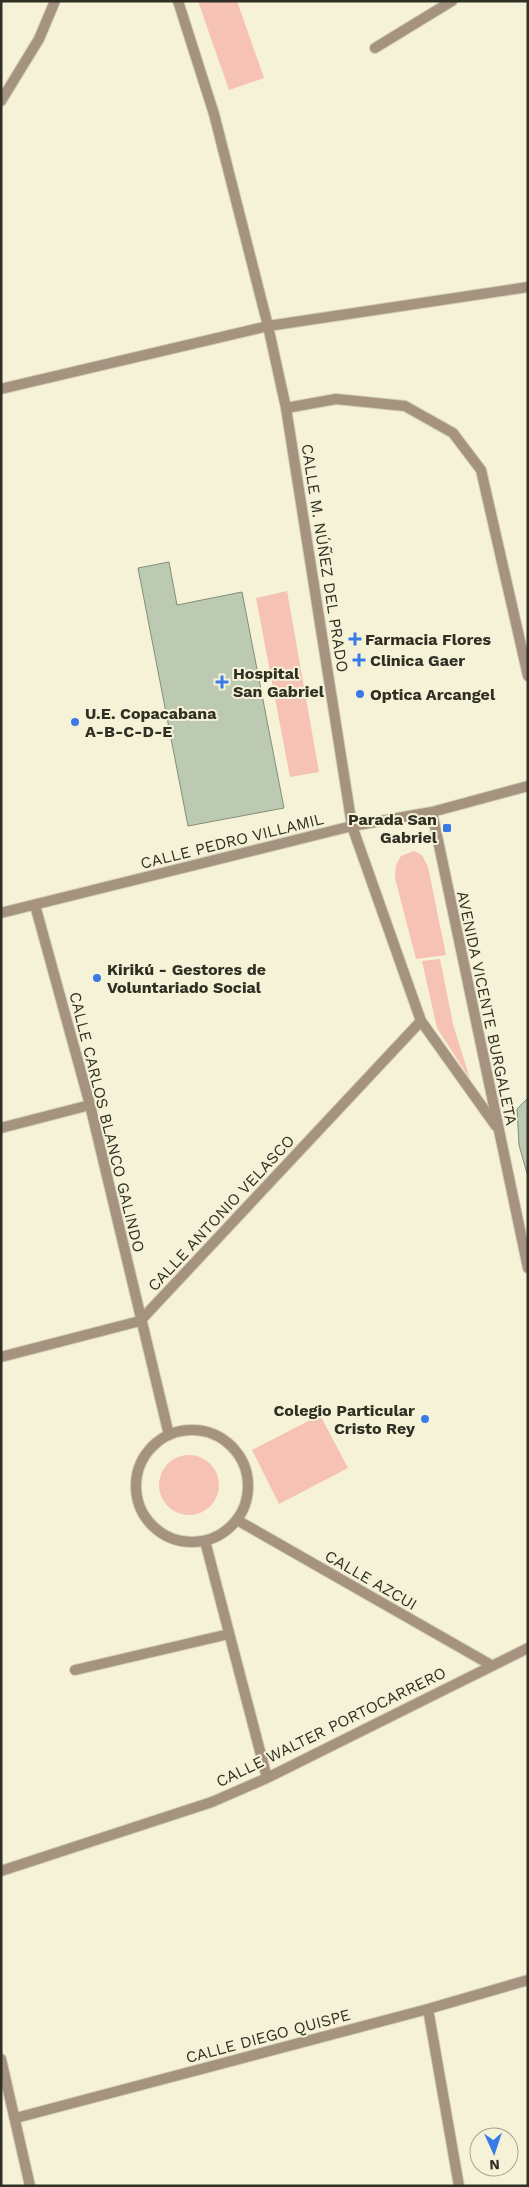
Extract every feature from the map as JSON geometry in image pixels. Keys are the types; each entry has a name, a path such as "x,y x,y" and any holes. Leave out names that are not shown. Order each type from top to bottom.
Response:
{"street":[{"path":"1,101 39,39 55,1"},
{"name":"CALLE M. NÚÑEZ DEL PRADO","path":"178,1 214,114 268,326 286,408 352,826 421,1021 496,1126"},
{"path":"374,48 452,1"},
{"path":"1,389 268,326 528,286"},
{"path":"286,408 336,399 405,406 453,433 481,470 528,676"},
{"name":"CALLE PEDRO VILLAMIL","path":"1,913 352,826 432,812 528,786"},
{"name":"AVENIDA VICENTE BURGALETA","path":"432,812 496,1126 528,1268"},
{"name":"CALLE CARLOS BLANCO GALINDO","path":"35,905 90,1105 169,1435"},
{"name":"CALLE ANTONIO VELASCO","path":"140,1320 421,1021"},
{"path":"1,1128 90,1105"},
{"path":"1,1357 140,1320"},
{"path":"187,1431 206,1432 222,1439 236,1451 245,1468 248,1486 245,1504 237,1520 223,1533 205,1540 189,1542 172,1539 158,1531 146,1519 138,1504 135,1488 137,1472 144,1456 155,1444 169,1435 187,1431"},
{"name":"CALLE AZCUI","path":"237,1520 491,1665"},
{"path":"205,1540 267,1778"},
{"path":"75,1670 229,1634"},
{"name":"CALLE WALTER PORTOCARRERO","path":"1,1872 212,1802 267,1778 528,1648"},
{"name":"CALLE DIEGO QUISPE","path":"16,2118 428,2009 528,1980"},
{"path":"428,2009 459,2186"},
{"path":"1,2059 16,2118 27,2185"}],"shaded area":[{"path":"198,1 237,1 264,78 229,90"},
{"path":"287,591 319,772 290,777 256,598"},
{"path":"414,851 422,855 428,867 446,955 416,959 395,878 396,865 401,856"},
{"path":"440,959 453,1024 470,1079 437,1028 422,961"},
{"path":"320,1415 348,1468 279,1504 252,1450"},
{"path":"183,1455 195,1455 206,1460 214,1468 219,1479 217,1497 206,1510 195,1515 183,1515 172,1510 164,1502 159,1491 159,1479 164,1468 172,1460"}],"building":[{"path":"169,562 177,605 242,592 284,808 188,826 138,568"},
{"path":"528,1098 528,1177 519,1145 517,1109"}],"place":[{"name":"Farmacia Flores","path":"355,639"},
{"name":"Clinica Gaer","path":"359,660"},
{"name":"Hospital San Gabriel","path":"222,682"},
{"name":"Optica Arcangel","path":"360,694"},
{"name":"U.E. Copacabana A-B-C-D-E","path":"75,722"},
{"name":"Parada San Gabriel","path":"447,828"},
{"name":"Kirikú - Gestores de Voluntariado Social","path":"97,978"},
{"name":"Colegio Particular Cristo Rey","path":"425,1419"}]}
